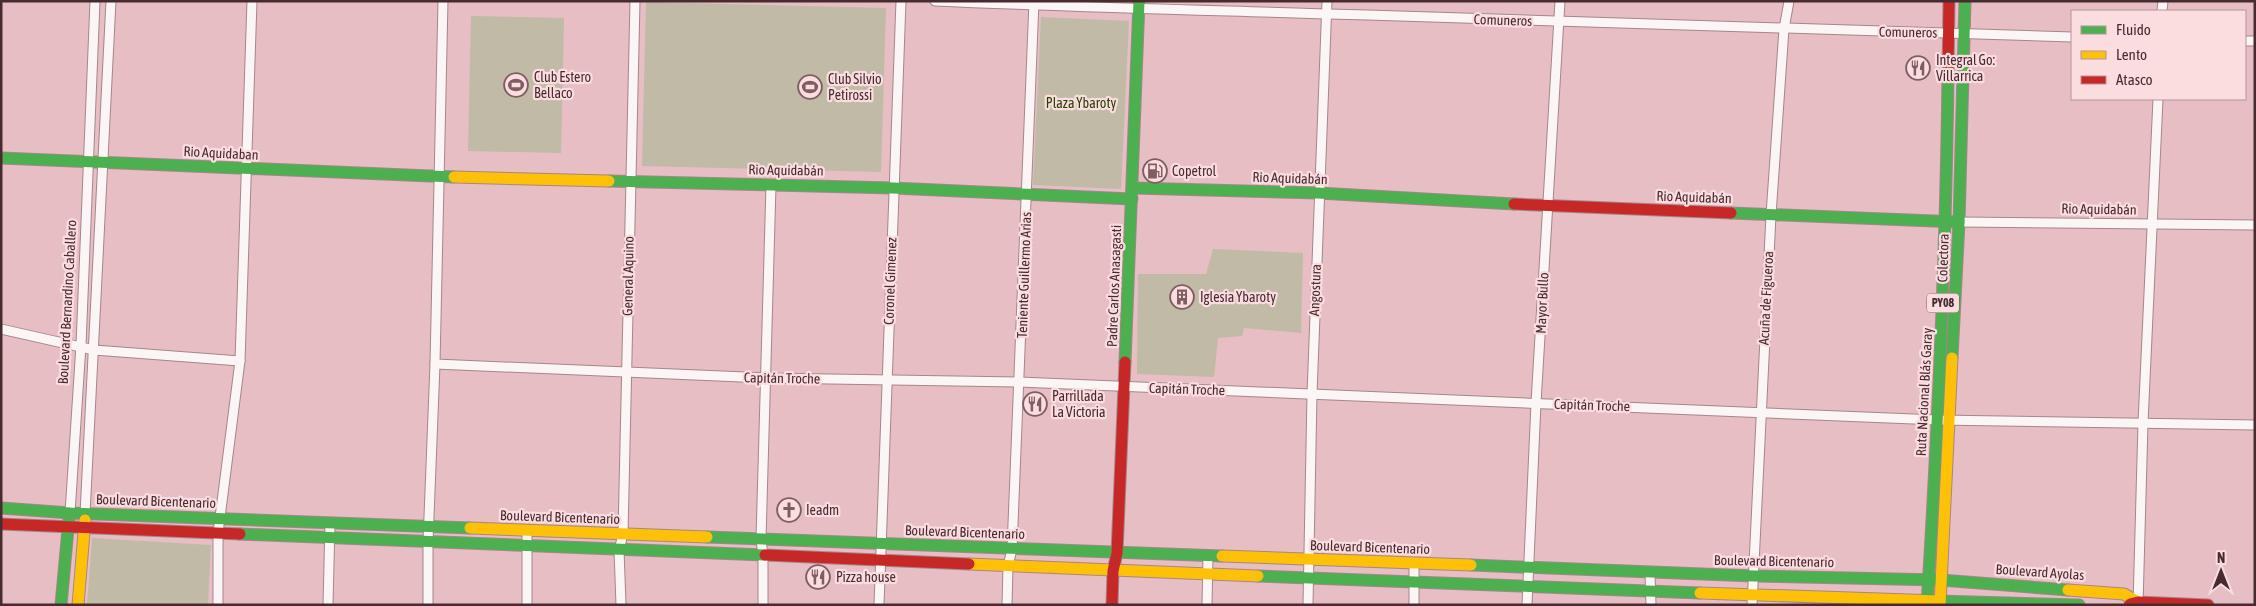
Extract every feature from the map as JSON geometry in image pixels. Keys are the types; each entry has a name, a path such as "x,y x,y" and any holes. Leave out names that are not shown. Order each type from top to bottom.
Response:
{"main road":[{"name":"Ruta Nacional Blás Garay","path":"1928,602 1946,221 1947,33 1949,1"},
{"name":"Colectora","path":"1940,602 1951,420 1959,222 1964,1"},
{"name":"Padre Carlos Anasagasti","path":"1112,605 1113,571 1117,552 1133,193 1139,6"},
{"name":"Rio Aquidaban","path":"1,158 439,177"},
{"name":"Rio Aquidabán","path":"439,177 1027,193 1318,193 1548,206 1959,222"},
{"name":"Boulevard Bicentenario","path":"1,508 85,514 1012,549 1754,576 1928,580"},
{"name":"Boulevard Bernardino Caballero","path":"61,605 70,513"},
{"path":"78,605 85,514"},
{"name":"Boulevard Bicentenario","path":"1,524 1652,592 1752,600 1928,602"},
{"name":"Boulevard Ayolas","path":"1928,580 2124,594 2135,604 2208,605"},
{"path":"1928,602 2079,605"}],"street":[{"name":"Boulevard Bernardino Caballero","path":"70,513 81,345 95,1"},
{"path":"85,514 111,1"},
{"path":"218,605 218,533 240,361 252,1"},
{"path":"428,605 428,542 435,364 443,1"},
{"name":"General Aquino","path":"621,605 619,550 623,534 635,1"},
{"name":"Coronel Gimenez","path":"879,605 901,1"},
{"name":"Comuneros","path":"935,1 1139,6 1784,30 2071,37"},
{"name":"Angostura","path":"1308,605 1318,193 1327,1"},
{"name":"Mayor Bullo","path":"1527,605 1536,403 1560,1"},
{"name":"Acuña de Figueroa","path":"1752,600 1771,215 1784,30 1789,1"},
{"name":"Teniente Guillermo Arias","path":"1007,605 1008,566 1012,549 1034,4"},
{"path":"2135,604 2158,100"},
{"path":"763,605 764,556 762,539 771,185"},
{"name":"Rio Aquidabán","path":"1959,222 2255,225"},
{"path":"1,329 18,334 81,345 94,350 240,361"},
{"name":"Capitán Troche","path":"435,364 767,378 1019,382 1938,420 2255,425"},
{"path":"328,605 330,523"},
{"path":"527,530 527,605"},
{"path":"1207,605 1208,556"},
{"path":"1414,564 1414,605"},
{"path":"1650,572 1651,605"}],"green space":[{"path":"646,2 886,8 881,172 642,166"},
{"name":"Club Estero Bellaco","path":"471,16 564,18 561,153 468,151"},
{"name":"Plaza Ybaroty","path":"1041,17 1129,21 1121,189 1033,185"},
{"path":"1213,249 1303,253 1301,333 1244,328 1242,336 1218,338 1214,377 1137,374 1138,274 1206,274"},
{"path":"92,538 211,545 208,605 87,605"}],"traffic: fast":[{"path":"1125,362 1139,1"},
{"path":"1952,358 1959,222 1965,1"},
{"path":"1927,605 1941,339 1948,74"},
{"path":"1,158 454,177"},
{"path":"609,181 893,188 1132,199"},
{"path":"1133,188 1318,193 1514,204"},
{"path":"1731,213 1959,222"},
{"path":"1,508 70,513 470,528"},
{"path":"61,605 69,518"},
{"path":"240,534 765,555"},
{"path":"707,537 1222,556"},
{"path":"1471,565 1754,576 1941,580 2068,590"},
{"path":"1258,576 1700,593"},
{"path":"1938,601 2079,605"}],"traffic: slow":[{"path":"454,177 609,181"},
{"path":"1940,605 1952,358"},
{"path":"78,605 85,520"},
{"path":"470,528 707,537"},
{"path":"1222,556 1471,565"},
{"path":"969,564 1258,576"},
{"path":"2068,590 2124,594 2138,602"},
{"path":"1700,593 1938,601"}],"traffic: jam":[{"path":"1948,74 1949,1"},
{"path":"1514,204 1731,213"},
{"path":"1112,605 1113,571 1117,553 1125,362"},
{"path":"1,524 240,534"},
{"path":"765,555 969,564"},
{"path":"2130,604 2138,602 2208,605"}],"place":[{"name":"Integral Go: Villarrica","path":"1918,68"},
{"name":"Club Estero Bellaco","path":"516,85"},
{"name":"Club Silvio Petirossi","path":"810,87"},
{"name":"Copetrol","path":"1155,171"},
{"name":"Iglesia Ybaroty","path":"1182,297"},
{"name":"Parrillada La Victoria","path":"1035,404"},
{"name":"Ieadm","path":"789,510"},
{"name":"Pizza house","path":"818,577"}]}
